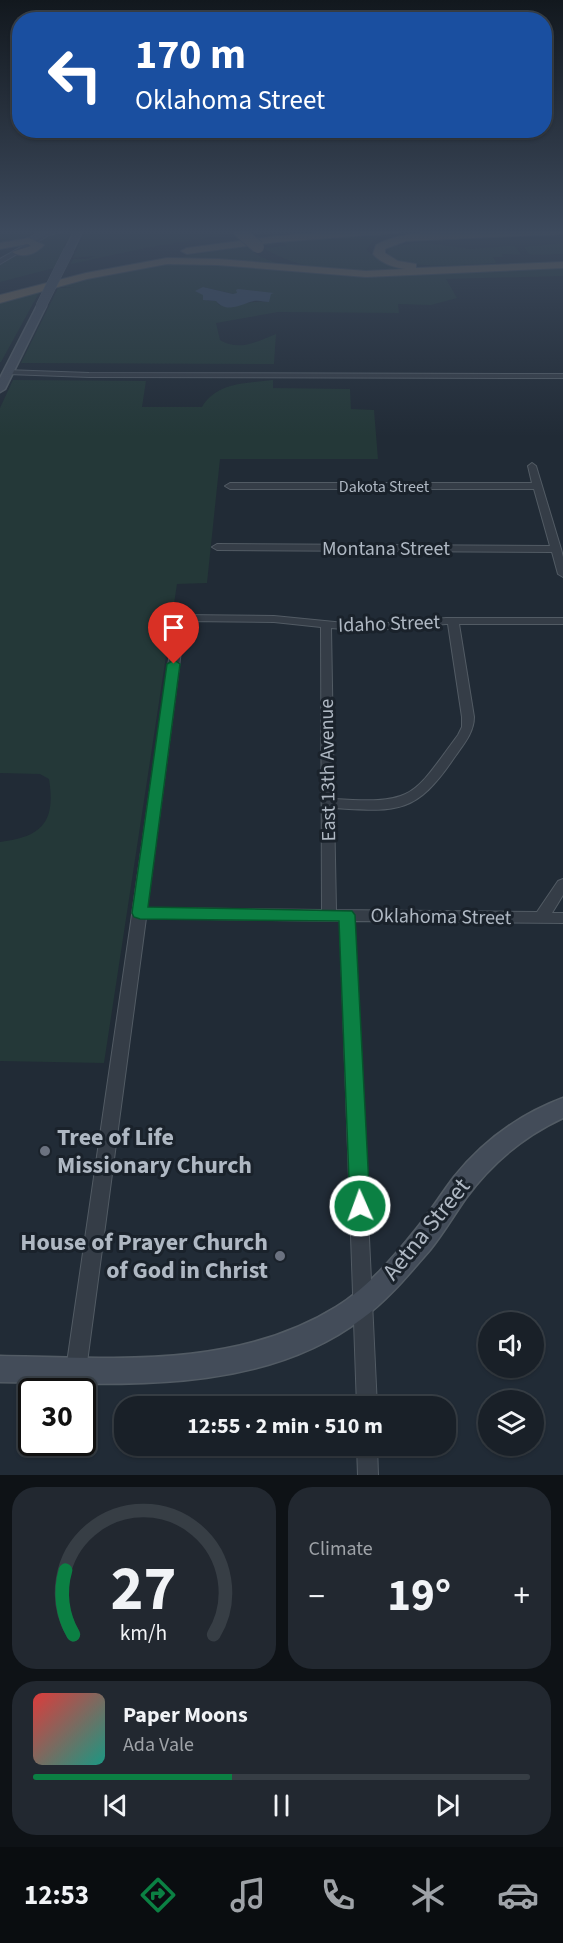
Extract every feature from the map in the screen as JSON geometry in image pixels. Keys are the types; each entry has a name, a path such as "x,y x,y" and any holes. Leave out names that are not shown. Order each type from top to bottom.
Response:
{"street":[{"path":"0,389 45,299"},
{"path":"8,372 150,376 563,376"},
{"path":"105,375 115,378 150,376"},
{"path":"532,466 563,574"},
{"name":"Dakota Street","path":"230,486 538,486"},
{"name":"Montana Street","path":"217,547 556,549"},
{"name":"Idaho Street","path":"140,913 180,618 274,620 365,628 453,621 563,621"},
{"path":"328,803 388,804 408,800 423,788 463,736 468,727 468,717 453,621"},
{"name":"East 13th Avenue","path":"326,625 329,915"},
{"path":"541,918 563,884"},
{"path":"76,1370 140,913"},
{"name":"Oklahoma Street","path":"140,913 563,918"},
{"path":"346,915 367,1396"},
{"name":"Aetna Street","path":"0,1369 177,1369 237,1359 287,1343 323,1328 364,1302 422,1242 463,1183 484,1159 508,1138 532,1122 563,1108"},
{"path":"367,1456 368,1475"}],"green space":[{"path":"14,299 36,299 1,362 0,362 0,303"},
{"path":"53,299 206,299 216,301 219,305 232,305 269,302 255,299 454,299 431,305 398,304 399,313 278,312 216,323 220,340 234,345 248,344 276,334 274,364 21,363"},
{"path":"13,380 146,381 142,407 202,407 208,399 224,388 243,383 273,380 273,388 350,389 351,409 374,410 378,459 220,459 207,583 177,584 104,1063 0,1061 0,842 26,836 43,825 48,817 51,794 49,779 40,774 0,773 0,408"}],"water":[{"path":"270,299 269,302 254,301 229,308 216,301 203,300"}],"place":[{"name":"Tree of Life Missionary Church","path":"45,1151"},
{"name":"House of Prayer Church of God in Christ","path":"280,1256"}],"route":[{"path":"174,664 140,913 346,915 360,1206"}]}
